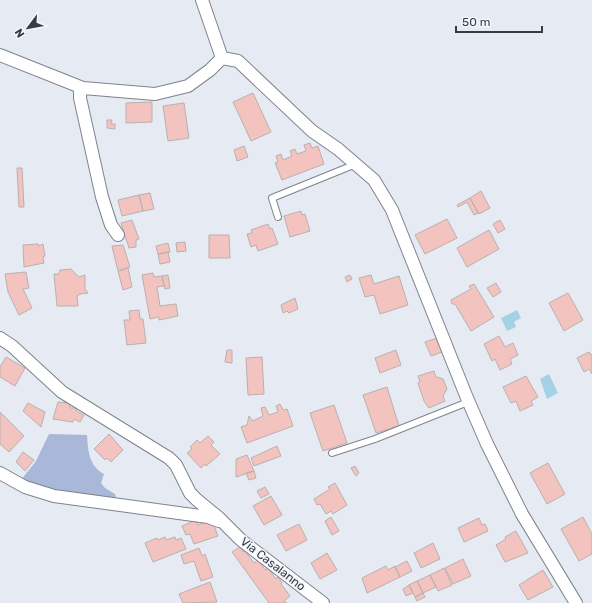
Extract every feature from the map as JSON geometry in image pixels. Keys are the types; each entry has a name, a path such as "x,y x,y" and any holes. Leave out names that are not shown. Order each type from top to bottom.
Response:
{"street":[{"path":"202,0 222,58"},
{"path":"0,55 80,87 155,94 188,86 200,79 222,58"},
{"path":"222,58 238,61 312,131 356,164 374,180 392,210 468,402 522,514 576,603"},
{"path":"80,87 80,98 102,197 111,225 118,235"},
{"name":"Via Casalanno","path":"0,338 12,346 62,392 169,458 176,465 190,493 241,540 323,603"},
{"path":"0,472 25,486 54,496 208,517 224,524"}],"lane":[{"path":"278,217 272,198 356,164"},
{"path":"332,453 375,439 468,402"}],"shaded area":[{"path":"517,310 521,318 514,322 516,327 507,331 501,318"},
{"path":"549,374 558,393 547,399 540,379"},
{"path":"49,434 87,435 90,458 95,467 104,474 101,483 105,488 115,494 117,501 51,492 21,480 36,461"}],"building":[{"path":"253,93 271,132 251,141 233,102"},
{"path":"152,102 152,122 126,123 126,103"},
{"path":"184,103 189,138 168,141 163,106"},
{"path":"107,120 112,120 111,124 115,124 115,129 107,128"},
{"path":"310,143 312,148 318,146 324,164 282,180 275,163 278,162 276,156 281,154 283,160 292,156 290,151 295,149 297,154 306,151 304,145"},
{"path":"244,146 248,157 237,161 234,150"},
{"path":"17,168 22,168 24,207 19,207"},
{"path":"481,191 490,208 479,214 470,198"},
{"path":"150,193 154,209 143,211 139,195"},
{"path":"139,195 143,211 122,216 118,200"},
{"path":"470,198 478,213 474,215 467,202 458,207 457,205"},
{"path":"301,211 302,215 305,214 310,231 290,237 284,216"},
{"path":"447,219 457,238 425,254 415,235"},
{"path":"132,220 139,239 136,240 136,247 129,248 121,223"},
{"path":"500,220 505,229 498,233 493,224"},
{"path":"268,224 270,229 272,228 278,244 258,251 256,245 251,247 247,234 252,233 251,230"},
{"path":"489,230 499,249 467,267 457,248"},
{"path":"209,235 229,235 230,258 209,258"},
{"path":"185,242 186,251 177,252 176,243"},
{"path":"168,243 170,252 158,254 156,246"},
{"path":"38,244 39,246 43,244 45,256 43,257 44,263 24,267 23,245"},
{"path":"123,245 130,267 118,271 112,246"},
{"path":"168,252 170,262 160,264 158,254"},
{"path":"128,268 132,287 123,290 118,271"},
{"path":"71,269 79,277 85,275 85,289 88,293 77,296 78,306 57,306 54,274 59,274 60,270"},
{"path":"26,272 29,288 23,289 32,308 19,315 8,292 5,274"},
{"path":"153,273 154,277 162,276 164,286 157,287 160,306 176,304 178,316 159,320 159,317 150,319 142,275"},
{"path":"168,275 170,288 165,289 162,276"},
{"path":"350,275 352,279 347,282 345,277"},
{"path":"371,275 374,284 399,276 408,305 380,314 374,295 365,297 359,278"},
{"path":"496,283 501,292 493,297 487,288"},
{"path":"474,284 494,317 471,331 455,304 452,304 451,300 471,289 469,286"},
{"path":"568,293 583,320 564,331 549,303"},
{"path":"295,298 298,309 289,313 287,311 283,313 281,305"},
{"path":"139,310 140,319 143,319 146,343 127,345 124,320 130,320 129,311"},
{"path":"499,336 505,347 513,343 518,355 510,359 512,364 500,370 495,359 492,361 484,344"},
{"path":"437,338 442,352 431,356 425,342"},
{"path":"227,350 232,350 232,363 225,362"},
{"path":"396,350 401,365 380,373 375,358"},
{"path":"589,352 591,355 592,354 592,374 589,369 584,372 577,358"},
{"path":"6,357 25,368 15,386 0,377 0,367"},
{"path":"262,357 264,394 248,395 246,358"},
{"path":"434,371 436,377 443,379 447,389 443,396 445,401 429,408 424,401 418,383 420,382 418,376"},
{"path":"526,376 538,397 531,401 533,405 520,411 516,401 511,403 503,387"},
{"path":"387,387 399,426 376,433 363,395"},
{"path":"58,402 70,403 70,408 76,408 76,411 84,415 80,422 74,419 73,422 53,419"},
{"path":"28,403 45,412 41,427 23,411"},
{"path":"280,404 283,410 287,409 293,426 247,443 241,427 247,425 249,416 253,421 263,416 261,408 265,407 269,415 278,412 276,406"},
{"path":"334,405 347,443 323,451 310,413"},
{"path":"0,412 24,436 9,452 0,444"},
{"path":"109,434 123,450 111,462 107,458 105,460 94,449"},
{"path":"208,436 214,442 211,445 220,454 206,466 205,464 201,468 187,453 192,449 190,447 197,440 200,443"},
{"path":"277,446 281,456 254,466 251,458"},
{"path":"23,452 34,460 25,471 16,462"},
{"path":"247,455 254,471 236,477 236,459"},
{"path":"548,463 565,494 547,504 530,473"},
{"path":"355,466 359,473 356,476 351,468"},
{"path":"254,471 256,478 249,480 246,473"},
{"path":"335,483 347,505 333,514 331,511 326,514 320,504 317,505 314,499 330,489 328,487"},
{"path":"265,487 269,494 261,498 257,491"},
{"path":"271,496 282,515 264,525 253,506"},
{"path":"331,517 339,531 332,535 325,521"},
{"path":"583,517 592,534 592,554 579,561 561,529"},
{"path":"479,518 482,525 485,524 488,531 464,542 458,528"},
{"path":"196,520 198,525 208,521 210,525 213,523 218,536 194,544 190,534 186,535 182,526"},
{"path":"299,524 307,540 286,551 277,535"},
{"path":"516,531 528,553 505,562 496,545 506,539 505,537"},
{"path":"165,537 166,540 175,537 176,540 181,538 186,549 153,562 145,543 157,538 158,540"},
{"path":"433,543 440,559 421,568 414,553"},
{"path":"240,547 254,563 258,559 265,570 268,568 276,579 278,577 282,583 281,584 290,596 284,601 287,603 269,603 232,552"},
{"path":"199,548 202,556 205,554 213,577 201,581 194,561 184,564 181,555"},
{"path":"327,553 337,570 320,579 311,563"},
{"path":"463,559 471,576 453,584 445,568"},
{"path":"407,561 412,571 400,577 395,567"},
{"path":"386,566 388,570 395,566 400,577 367,593 362,578"},
{"path":"444,568 452,585 438,591 430,575"},
{"path":"543,570 553,587 528,600 519,585"},
{"path":"430,575 436,587 423,593 417,581"},
{"path":"417,581 423,593 415,597 409,585"},
{"path":"210,582 217,602 183,603 179,594"},
{"path":"409,585 413,593 406,596 403,589"},
{"path":"423,593 425,597 417,601 415,597"}]}
